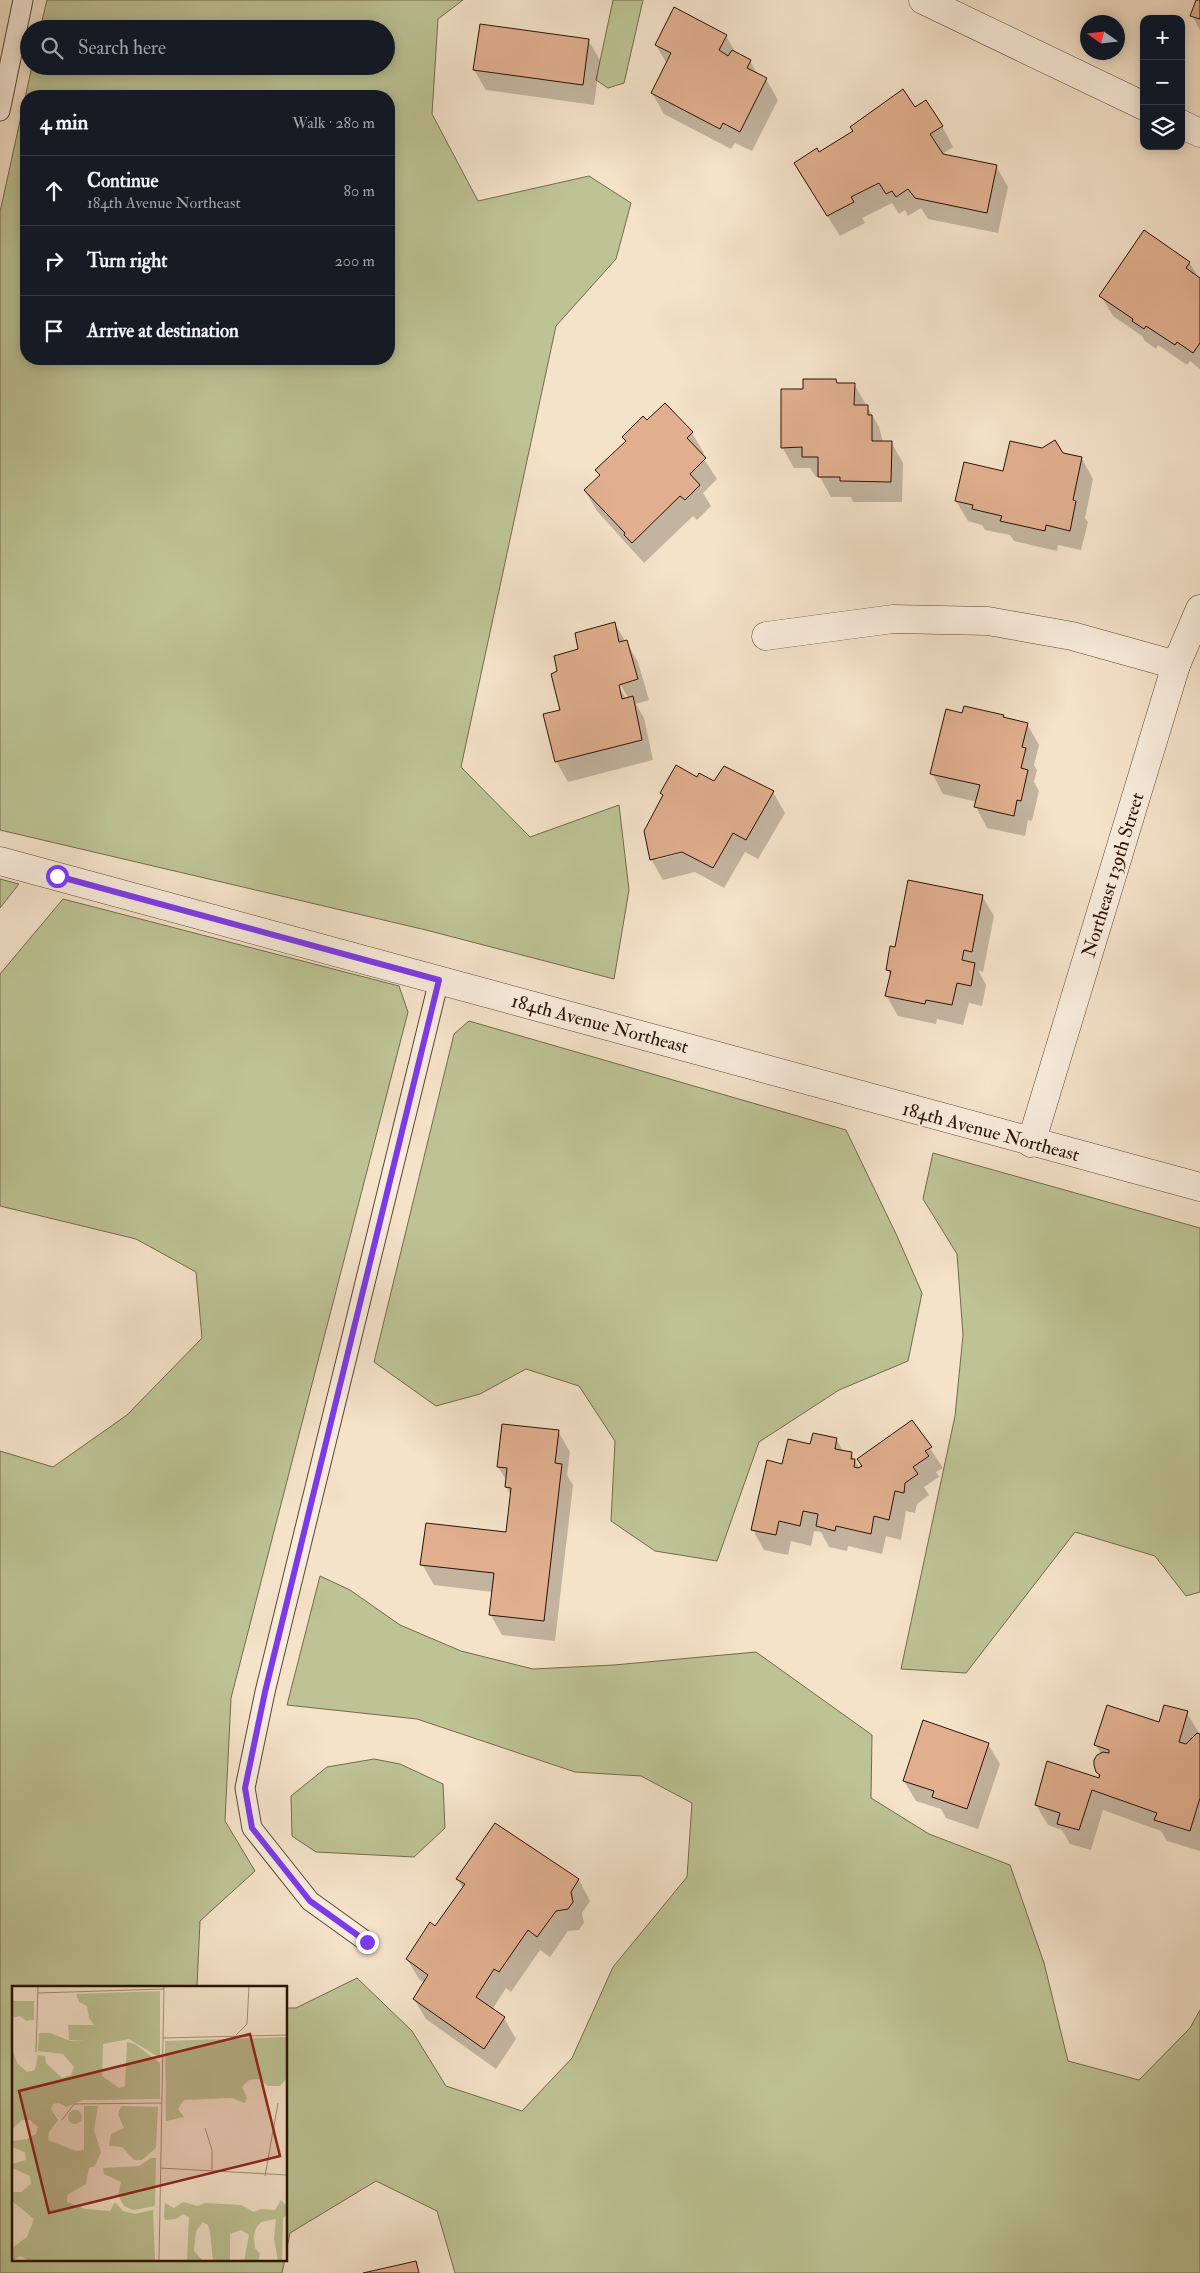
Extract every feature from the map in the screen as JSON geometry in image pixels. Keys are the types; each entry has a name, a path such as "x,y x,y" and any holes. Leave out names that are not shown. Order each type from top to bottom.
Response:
{"street":[{"path":"923,0 1142,105"},
{"path":"1185,126 1200,133"},
{"name":"Northeast 139th Street","path":"1031,1143 1176,665 1200,609"},
{"path":"766,636 893,619 988,621 1072,636 1176,665"},
{"name":"184th Avenue Northeast","path":"0,861 1200,1188"}],"lane":[{"path":"0,111 23,0"},
{"path":"367,1942 310,1901 269,1850 252,1828 245,1788 265,1692 439,980"}],"green space":[{"path":"47,0 463,0 438,19 432,114 478,201 589,176 631,203 616,259 556,326 461,767 530,837 619,805 629,890 614,979 426,930 0,830 0,212 20,121 20,365 395,365 395,90 27,90 30,75 395,75 395,20 42,20"},
{"path":"613,0 643,0 624,83 608,88 596,80"},
{"path":"0,879 19,884 0,908"},
{"path":"63,899 399,986 408,1012 231,1698 225,1821 255,1871 200,1921 197,1986 12,1986 12,2260 285,2260 282,2273 0,2273 0,1451 53,1467 127,1415 202,1338 196,1272 136,1239 0,1206 0,974"},
{"path":"469,1021 846,1130 897,1236 922,1293 908,1361 839,1390 759,1442 717,1561 655,1551 611,1521 615,1441 579,1386 526,1369 480,1394 436,1406 374,1362 454,1034"},
{"path":"933,1153 1200,1228 1200,1592 1186,1596 1155,1556 1075,1532 966,1673 901,1669 955,1416 963,1335 957,1254 923,1199"},
{"path":"320,1576 350,1590 400,1625 461,1651 533,1669 614,1665 756,1652 872,1735 871,1798 929,1834 1010,1865 1044,1963 1068,2061 1139,2080 1190,2028 1200,2010 1200,2273 455,2273 437,2211 376,2181 290,2233 288,2243 288,2008 296,2008 357,1978 412,2031 446,2086 522,2111 572,2058 613,1967 687,1877 692,1803 641,1776 575,1772 417,1719 287,1705"},
{"path":"374,1759 400,1764 443,1784 445,1828 414,1857 316,1852 292,1836 291,1796 327,1767"}],"building":[{"path":"1196,0 1200,0 1200,19 1190,16"},
{"path":"674,7 727,35 719,50 728,56 732,50 751,60 747,68 767,78 740,132 723,123 720,129 651,93 671,53 655,45"},
{"path":"480,24 589,39 583,85 473,70"},
{"path":"903,89 915,107 926,100 943,126 930,134 943,154 997,165 987,213 915,198 908,189 896,197 892,191 886,194 879,183 851,197 854,202 827,216 794,163 817,148 819,152 853,131 850,127"},
{"path":"1144,230 1190,262 1186,268 1200,278 1200,343 1193,353 1177,342 1175,345 1146,326 1144,329 1132,321 1133,319 1099,296"},
{"path":"803,379 836,379 837,383 855,383 854,405 868,405 868,415 872,415 872,441 892,441 891,482 840,481 840,477 818,477 818,457 802,457 802,447 781,448 781,389 803,389"},
{"path":"665,403 693,432 687,438 706,458 690,474 700,485 685,500 680,496 632,543 624,535 625,533 584,490 600,475 595,470 626,441 622,437 643,416 647,420"},
{"path":"1055,440 1063,453 1082,457 1073,500 1076,501 1070,531 1046,525 1045,531 1000,521 1002,516 972,509 973,505 955,501 964,462 1003,471 1010,441 1042,448"},
{"path":"615,622 619,642 627,640 638,679 619,685 622,699 633,696 642,740 555,762 543,714 560,710 551,674 557,671 554,656 578,649 575,633"},
{"path":"964,706 1004,715 1003,717 1028,723 1022,747 1026,748 1021,768 1028,770 1021,801 1017,800 1014,816 974,807 980,785 930,774 946,709 962,713"},
{"path":"676,765 697,777 699,773 714,781 724,766 774,791 746,840 733,833 713,868 682,852 650,860 644,831 663,795 660,793"},
{"path":"908,880 983,895 972,952 964,950 962,960 975,963 971,986 957,983 952,1005 926,1000 925,1004 885,996 891,971 886,970 890,946 895,947"},
{"path":"912,1420 932,1447 925,1451 929,1456 913,1467 918,1474 905,1483 904,1493 895,1491 889,1520 874,1516 871,1534 836,1526 835,1531 816,1526 818,1514 803,1511 800,1526 779,1521 776,1535 751,1530 767,1460 782,1464 788,1439 810,1444 813,1433 837,1438 835,1449 852,1452 851,1459 855,1459 854,1467 858,1468 862,1466 857,1459"},
{"path":"502,1424 559,1430 555,1463 562,1464 544,1621 489,1615 494,1573 420,1565 426,1523 506,1532 511,1488 505,1487 507,1468 497,1467"},
{"path":"1107,1705 1159,1722 1164,1705 1188,1711 1179,1742 1186,1744 1197,1733 1200,1734 1200,1798 1190,1831 1154,1820 1157,1813 1092,1790 1079,1830 1057,1824 1060,1813 1035,1805 1047,1761 1099,1778 1100,1775 1096,1772 1094,1760 1097,1755 1103,1752 1109,1753 1109,1750 1094,1745"},
{"path":"923,1720 989,1743 967,1809 932,1797 934,1791 903,1781"},
{"path":"495,1823 579,1879 571,1892 573,1902 568,1909 556,1911 537,1937 528,1930 499,1972 494,1969 476,1997 505,2017 484,2049 413,1999 428,1975 406,1959 430,1922 435,1926 465,1884 456,1879"},
{"path":"416,2261 419,2273 363,2273"}],"route":[{"path":"57,876 439,980 265,1692 245,1788 252,1828 310,1901 367,1942"}]}
